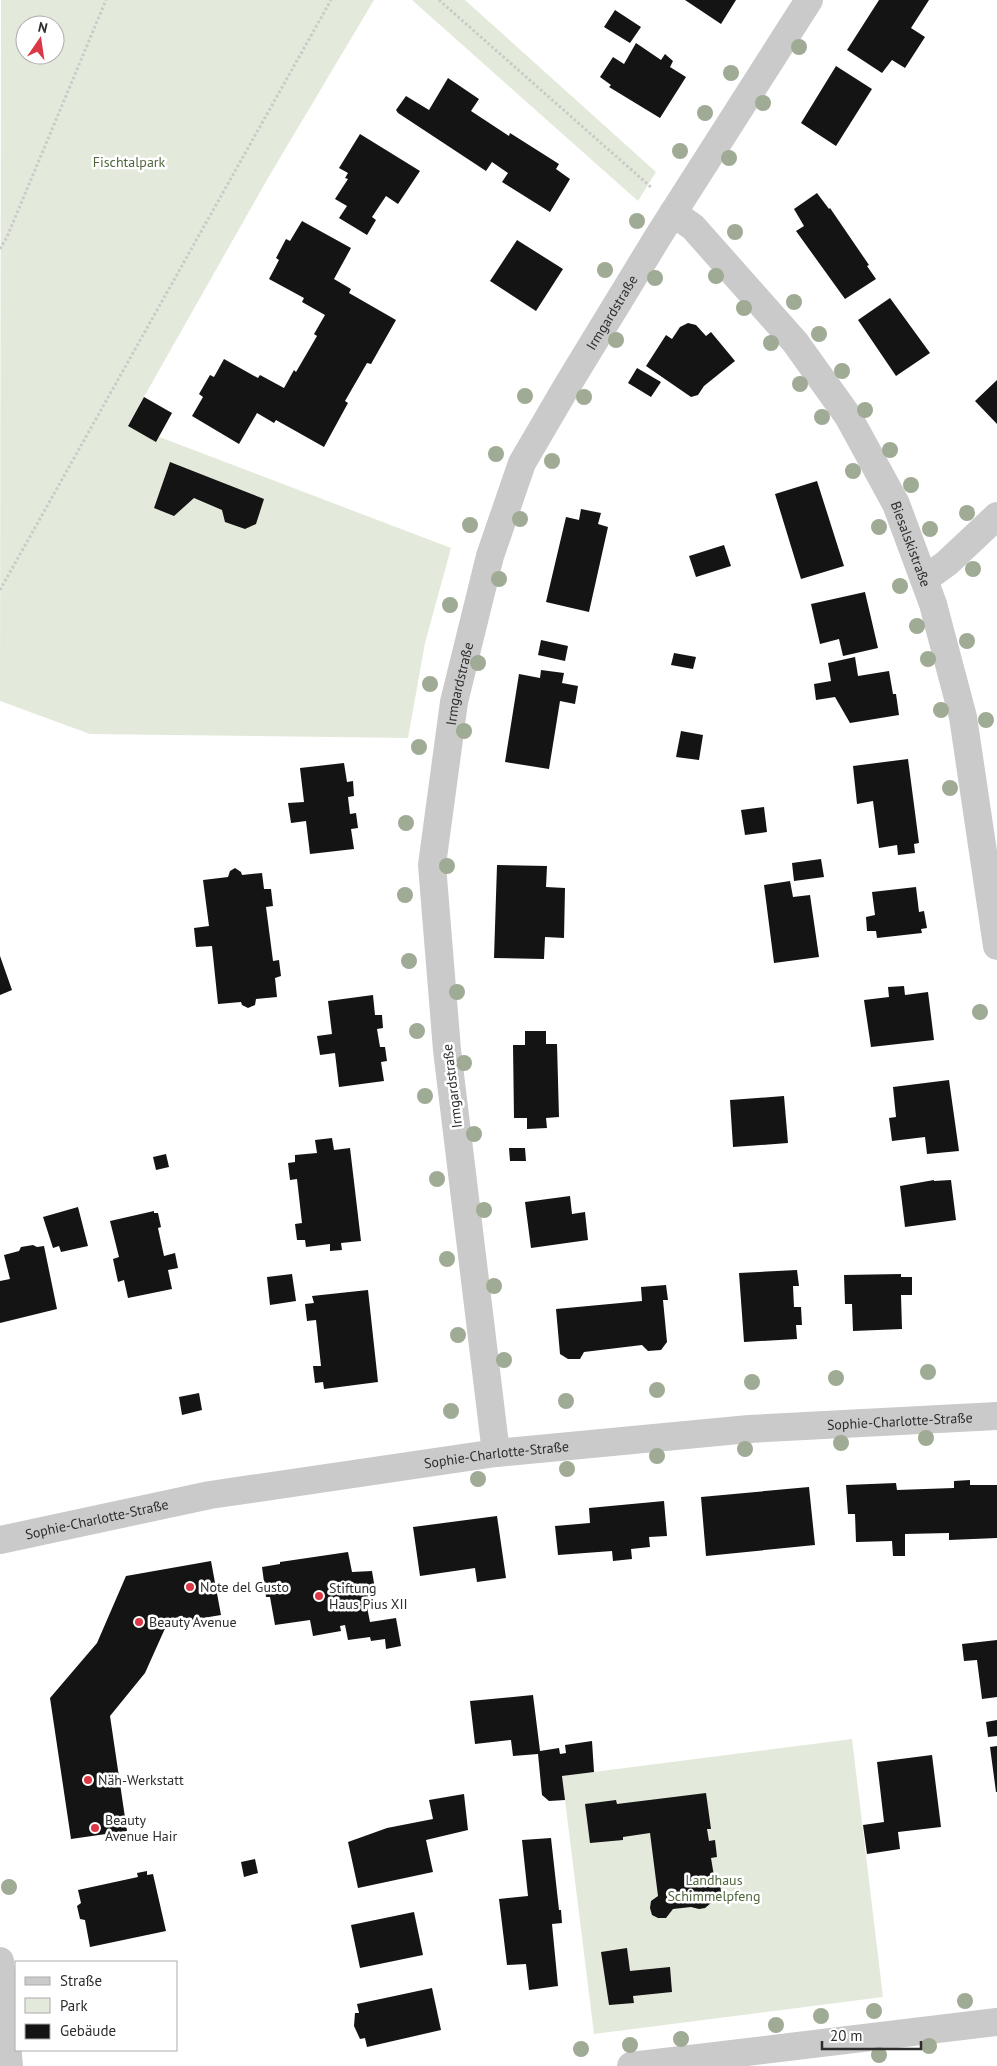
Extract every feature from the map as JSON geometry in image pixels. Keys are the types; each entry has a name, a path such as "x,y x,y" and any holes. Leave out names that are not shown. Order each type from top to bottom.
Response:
{"street":[{"name":"Irmgardstraße","path":"496,1453 447,1050 432,865 454,702 490,556 522,463 566,386 673,213 809,0"},
{"name":"Biesalskistraße","path":"673,213 693,227 795,342 848,416 896,504 925,579 963,717 997,946"},
{"path":"925,579 947,563 997,516"},
{"name":"Sophie-Charlotte-Straße","path":"0,1540 210,1495 496,1453 748,1429 997,1416"},
{"path":"0,1961 9,2066"},
{"path":"631,2066 997,2022"}],"path":[{"path":"0,249 7,237 106,0"},
{"path":"0,590 331,0"},
{"path":"439,0 653,189"}],"green space":[{"name":"Fischtalpark","path":"1,0 374,0 268,178 128,425 451,548 425,643 408,738 90,734 0,701"},
{"path":"412,0 465,0 656,172 638,201"},
{"name":"Landhaus Schimmelpfeng","path":"852,1739 883,1997 594,2034 562,1776"}],"building":[{"path":"685,0 736,0 721,24"},
{"path":"879,0 929,0 911,28 925,37 905,68 892,60 882,73 847,50"},
{"path":"615,10 641,27 630,43 604,27"},
{"path":"636,43 661,60 665,54 673,61 670,67 686,77 660,118 609,87 611,85 600,77 613,57 624,64"},
{"path":"836,66 872,89 836,146 801,123"},
{"path":"448,78 479,99 471,111 509,136 510,133 559,164 556,169 570,179 550,212 502,182 508,173 492,162 486,171 396,110 406,96 429,110"},
{"path":"360,134 420,171 398,204 386,196 372,217 376,220 367,235 339,218 347,206 335,199 348,179 345,178 348,173 339,168"},
{"path":"817,193 830,208 869,265 867,266 876,279 845,299 796,231 804,226 794,209"},
{"path":"302,221 351,248 334,279 351,289 349,293 396,320 371,364 367,363 345,401 348,403 324,447 276,420 274,423 257,413 239,444 192,416 203,397 199,394 210,375 214,377 224,359 258,378 260,375 284,388 294,370 296,372 317,336 314,334 325,315 302,302 304,298 269,279 279,260 276,258 286,239 290,241"},
{"path":"517,240 563,269 536,311 490,281"},
{"path":"890,298 930,353 896,376 858,320"},
{"path":"688,323 696,325 706,336 711,332 735,361 704,386 698,395 691,397 646,366 666,335 672,339 680,327"},
{"path":"637,368 661,382 651,397 628,383"},
{"path":"997,380 997,424 975,401"},
{"path":"144,397 172,413 156,442 128,426"},
{"path":"170,462 264,499 256,524 245,529 225,522 222,510 194,498 174,516 154,508"},
{"path":"817,481 844,566 801,579 775,494"},
{"path":"581,509 601,513 598,524 608,527 589,612 546,602 566,517 579,520"},
{"path":"724,545 731,566 696,577 689,556"},
{"path":"865,592 878,648 843,656 839,639 820,644 811,604"},
{"path":"541,640 568,646 565,661 538,655"},
{"path":"674,653 696,657 693,669 671,665"},
{"path":"855,657 858,676 889,671 893,694 896,694 899,715 850,723 835,697 816,700 814,684 831,681 828,663"},
{"path":"541,670 564,673 562,683 578,686 575,704 560,701 549,769 505,762 519,674 540,678"},
{"path":"681,731 703,735 699,760 676,757"},
{"path":"908,759 919,843 914,844 915,853 898,855 897,845 879,848 873,801 857,804 853,766"},
{"path":"344,763 347,782 353,781 354,796 348,797 350,814 356,813 358,828 351,829 354,849 310,854 306,821 291,823 288,803 304,802 300,768"},
{"path":"764,807 767,832 745,835 741,810"},
{"path":"821,859 824,877 794,881 792,863"},
{"path":"497,865 547,866 546,887 565,888 564,938 545,937 544,959 494,958"},
{"path":"235,868 242,875 262,873 264,889 271,889 273,906 266,907 273,961 279,960 281,976 275,978 277,997 256,999 255,1005 248,1008 242,1005 241,1002 218,1004 212,946 196,947 194,928 209,926 203,880 228,877 230,871"},
{"path":"790,881 793,897 810,895 819,957 774,963 764,885"},
{"path":"916,887 919,912 924,911 927,928 921,929 922,933 877,938 876,931 867,931 866,917 875,915 872,892"},
{"path":"0,956 12,990 0,995"},
{"path":"904,986 905,995 928,992 934,1040 871,1047 864,1000 889,997 888,987"},
{"path":"373,995 375,1015 382,1015 383,1028 377,1029 380,1047 385,1047 387,1061 381,1062 384,1081 339,1087 335,1053 320,1055 317,1036 332,1034 328,1001"},
{"path":"525,1031 546,1031 546,1044 557,1044 559,1117 546,1118 547,1128 527,1129 527,1118 514,1118 513,1045 525,1045"},
{"path":"949,1080 959,1151 927,1154 925,1137 892,1141 889,1118 896,1117 893,1087"},
{"path":"784,1096 788,1143 733,1147 730,1100"},
{"path":"332,1138 334,1150 350,1148 361,1241 341,1243 342,1250 330,1251 330,1244 306,1247 305,1240 297,1240 295,1224 302,1223 297,1179 290,1180 288,1163 295,1162 295,1155 317,1153 315,1140"},
{"path":"509,1148 525,1148 526,1161 510,1161"},
{"path":"166,1154 169,1167 156,1170 153,1157"},
{"path":"934,1180 951,1180 956,1220 905,1227 900,1186"},
{"path":"570,1196 572,1214 585,1212 588,1240 531,1248 525,1202"},
{"path":"78,1207 88,1246 61,1252 59,1246 53,1248 43,1217"},
{"path":"154,1211 154,1213 158,1213 161,1227 158,1228 164,1256 175,1253 178,1268 168,1270 172,1289 128,1298 124,1280 118,1282 113,1259 119,1257 110,1221"},
{"path":"33,1245 37,1247 44,1246 57,1309 0,1323 0,1281 10,1279 4,1255 19,1251 21,1247"},
{"path":"797,1270 799,1286 793,1286 794,1307 801,1307 802,1325 796,1325 797,1339 744,1342 739,1273"},
{"path":"292,1274 296,1301 270,1305 267,1277"},
{"path":"901,1274 901,1277 912,1277 912,1295 901,1295 902,1329 853,1331 852,1304 845,1304 844,1275"},
{"path":"666,1285 668,1300 663,1300 667,1342 661,1350 648,1351 642,1345 584,1352 580,1359 568,1359 560,1354 556,1309 642,1301 641,1287"},
{"path":"368,1290 378,1382 324,1389 323,1382 315,1383 313,1366 321,1366 316,1320 307,1321 305,1304 314,1303 312,1296"},
{"path":"199,1393 202,1410 182,1415 179,1397"},
{"path":"970,1480 970,1485 997,1485 997,1538 949,1540 949,1533 905,1534 905,1556 893,1556 892,1541 856,1542 855,1514 848,1514 846,1485 896,1483 897,1490 954,1488 954,1481"},
{"path":"809,1487 815,1545 706,1556 701,1497"},
{"path":"664,1501 667,1536 649,1537 650,1547 631,1549 632,1559 613,1561 612,1551 558,1555 555,1526 590,1523 589,1508"},
{"path":"497,1516 506,1578 477,1582 475,1568 420,1576 413,1527"},
{"name":"Stiftung Haus Pius XII","path":"348,1552 352,1572 372,1571 376,1595 365,1597 370,1622 396,1618 401,1646 386,1649 385,1639 371,1641 370,1637 348,1640 345,1625 340,1626 341,1631 313,1636 310,1620 275,1625 270,1597 266,1597 262,1567 280,1564 280,1562"},
{"path":"211,1561 221,1615 167,1624 145,1673 110,1716 127,1831 71,1839 50,1698 97,1643 126,1576"},
{"path":"997,1640 997,1697 982,1699 977,1660 964,1661 962,1644"},
{"path":"533,1695 540,1751 559,1748 560,1754 566,1753 565,1745 592,1741 594,1772 562,1776 565,1800 549,1801 542,1795 538,1754 513,1756 511,1740 475,1744 470,1701"},
{"path":"997,1720 997,1736 988,1737 986,1722"},
{"path":"997,1746 997,1792 996,1792 990,1747"},
{"path":"932,1755 941,1827 898,1832 900,1849 867,1854 863,1825 884,1822 877,1762"},
{"path":"706,1793 711,1829 707,1829 709,1841 715,1840 717,1857 711,1858 714,1876 719,1875 721,1892 716,1893 717,1903 711,1903 705,1908 699,1909 691,1907 673,1909 666,1918 658,1918 652,1915 650,1908 651,1901 658,1896 650,1833 623,1837 623,1840 590,1843 585,1804 616,1800 617,1804"},
{"path":"464,1794 468,1830 426,1840 433,1872 358,1888 348,1842 387,1828 433,1819 429,1800"},
{"path":"551,1838 562,1923 552,1924 558,1986 529,1990 526,1964 507,1965 499,1899 528,1896 522,1840"},
{"path":"255,1859 258,1873 244,1877 241,1862"},
{"path":"147,1871 147,1875 153,1874 166,1931 90,1947 85,1920 80,1919 77,1906 81,1903 78,1890 138,1877 137,1873"},
{"path":"414,1912 423,1955 360,1968 351,1925"},
{"path":"627,1948 630,1971 670,1967 672,1992 633,1996 634,2003 609,2005 601,1952"},
{"path":"432,1988 441,2030 367,2047 365,2038 360,2039 354,2026 355,2013 359,2013 357,2004"}],"place":[{"name":"Note del Gusto","path":"190,1587"},
{"name":"Stiftung Haus Pius XII","path":"319,1596"},
{"name":"Beauty Avenue","path":"139,1622"},
{"name":"Näh-Werkstatt","path":"88,1780"},
{"name":"Beauty Avenue Hair","path":"95,1828"}]}
